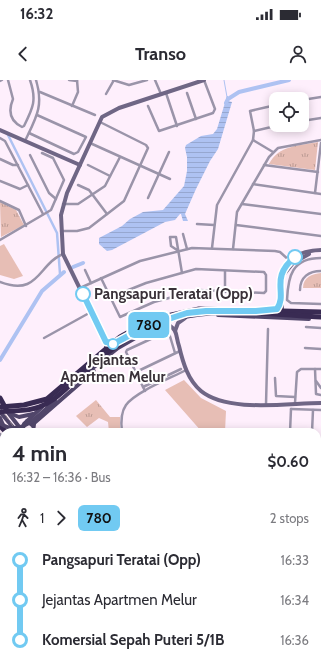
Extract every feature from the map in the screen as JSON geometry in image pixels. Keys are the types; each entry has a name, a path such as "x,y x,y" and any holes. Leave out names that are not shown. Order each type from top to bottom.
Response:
{"highway":[{"path":"0,407 24,405 47,399 120,337 147,322 162,317 199,309 321,316"},
{"path":"0,412 32,409 51,401 122,342 149,327 164,321 200,314 218,313 321,316"},
{"path":"0,398 7,412"}],"main road":[{"path":"256,311 274,310 281,304 285,310 321,316"},
{"path":"24,428 27,421 42,407 104,354 119,342 147,326 187,313 216,310 256,311 321,316"},
{"path":"237,316 299,313"},
{"path":"16,428 27,425 104,359 133,338 162,325 186,317 211,315 321,316"},
{"path":"27,421 30,424 34,423 74,390 104,359"},
{"path":"0,402 20,428"},
{"path":"0,412 14,428"},
{"path":"7,412 19,416 36,413"},
{"path":"0,418 2,428"},
{"path":"33,428 34,423"}],"street":[{"path":"8,80 13,99 10,107 10,114 13,121 22,127 24,126 33,106 34,93 30,80"},
{"path":"25,141 37,115 41,102 40,92 36,80"},
{"path":"69,80 77,81 78,92 72,106"},
{"path":"106,94 113,80 129,85 147,80"},
{"path":"155,80 177,126"},
{"path":"104,354 106,342 80,288 60,255 63,204 84,154 100,122 113,111 204,80 214,111 177,126 159,131 148,106"},
{"path":"40,92 95,115"},
{"path":"187,93 196,119"},
{"path":"309,99 321,98"},
{"path":"212,248 217,205 253,140 254,131 250,111 269,107"},
{"path":"29,134 74,154 78,152 86,137 37,115"},
{"path":"309,119 321,118"},
{"path":"61,231 77,231 89,228 124,201 148,148 146,145 100,122"},
{"path":"254,131 269,128"},
{"path":"0,130 80,165"},
{"path":"0,138 6,141 28,185 45,213"},
{"path":"253,140 273,152"},
{"path":"233,249 237,212 273,152 284,146 321,141 315,193"},
{"path":"90,143 170,179"},
{"path":"148,198 169,152"},
{"path":"0,240 26,226 52,209 64,179 52,158 42,153"},
{"path":"30,154 49,193 56,199"},
{"path":"72,161 79,159 84,154"},
{"path":"63,204 75,206 105,186 120,157"},
{"path":"0,159 13,165 18,165"},
{"path":"72,161 75,168 75,174"},
{"path":"88,165 110,176"},
{"path":"264,165 318,172"},
{"path":"0,181 20,189 28,185"},
{"path":"78,184 93,194 107,214"},
{"path":"253,184 321,194"},
{"path":"0,200 19,210 26,226"},
{"path":"242,204 321,214"},
{"path":"197,224 214,225"},
{"path":"236,225 321,236"},
{"path":"183,234 187,249"},
{"path":"177,250 171,246 170,236 176,237 182,273"},
{"path":"80,288 140,261 177,250 212,248 275,251 280,252 292,262"},
{"path":"281,313 282,280 286,270 292,262 302,254 321,251"},
{"path":"0,282 11,285 31,282 60,255"},
{"path":"321,258 313,258 296,266 288,281 287,300 291,303 321,304"},
{"path":"101,278 120,317 154,302 199,290 264,293 266,291 266,275 264,272 196,269 146,283 111,297"},
{"path":"85,270 91,283"},
{"path":"225,271 225,292"},
{"path":"300,290 301,282 306,275 315,271 321,271"},
{"path":"44,338 64,325 91,311"},
{"path":"186,317 178,323 175,331 183,369 200,390 215,400 235,405 321,403"},
{"path":"162,325 168,325 175,331"},
{"path":"306,327 321,328"},
{"path":"266,404 268,329"},
{"path":"145,391 126,352 127,350 166,332 168,333 174,353"},
{"path":"106,342 112,344 119,342"},
{"path":"305,348 321,349"},
{"path":"136,372 180,351"},
{"path":"290,428 291,410 295,397 297,372 301,368 321,369"},
{"path":"143,387 183,369"},
{"path":"122,428 125,406 136,396 183,369"},
{"path":"315,369 316,394 321,395"},
{"path":"276,378 276,396 295,397"},
{"path":"316,381 321,388"},
{"path":"291,410 321,410"},
{"path":"312,428 313,410"}],"green space":[{"path":"318,142 315,170 269,164 278,153 290,147"},
{"path":"0,202 16,210 24,225 1,237"},
{"path":"4,244 23,276 14,279 0,275 0,246"},
{"path":"321,273 321,288 303,288 303,284 306,279 314,274"},
{"path":"184,380 201,398 226,411 225,428 198,428 165,390"},
{"path":"96,400 110,417 120,417 120,428 109,428 108,422 99,418 87,427 76,416"}],"water":[{"path":"227,96 228,101 232,102 218,149 210,161 185,214 188,221 183,221 180,214 175,220 165,222 112,250 107,251 99,244 99,238 122,226 130,219 143,212 163,210 184,186 187,171 186,145 201,136 213,134 217,129"}],"waterway":[{"path":"224,80 227,97"},
{"path":"226,103 228,99 239,92 289,80"},
{"path":"8,135 57,233 60,274"},
{"path":"73,267 83,263"},
{"path":"0,360 42,291 64,272"}],"railway":[{"path":"0,407 14,428"}],"bus line":[{"name":"780","path":"83,294 106,342 112,344 119,342 130,334 147,326 170,317 187,313 216,310 256,311 277,309 282,272 287,264 295,257"}],"place":[{"name":"Pangsapuri Teratai (Opp)","path":"83,294"},
{"name":"Jejantas Apartmen Melur","path":"113,344"}]}
